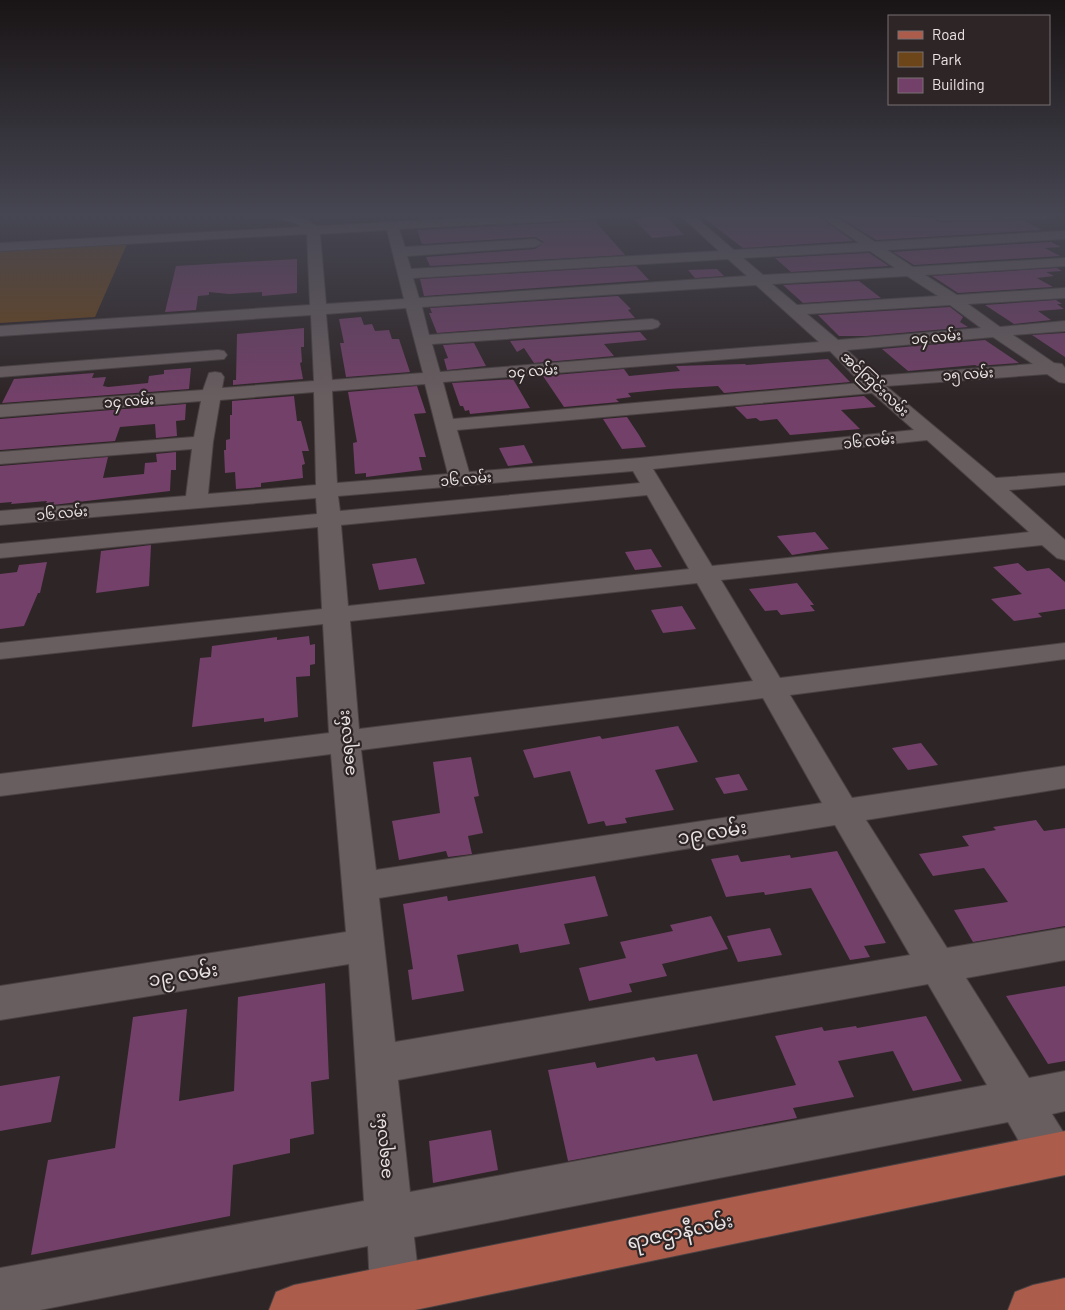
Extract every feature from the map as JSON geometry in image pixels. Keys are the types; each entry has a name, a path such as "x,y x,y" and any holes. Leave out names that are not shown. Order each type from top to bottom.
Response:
{"main road":[{"name":"ရာဇဌာနီလမ်း","path":"294,1310 1058,1154"},
{"path":"1033,1310 1065,1303"}],"street":[{"name":"ခရေလမ်း","path":"316,276 328,505 338,617 345,742 366,945 395,1289"},
{"path":"406,276 460,479"},
{"name":"အင်ကြင်းလမ်း","path":"756,276 834,346 873,385 991,485 1057,545"},
{"path":"0,331 825,276"},
{"path":"919,276 995,332 1057,367 1065,378"},
{"path":"624,289 669,348"},
{"path":"794,310 1065,293"},
{"path":"196,502 203,442 218,355 227,316"},
{"path":"423,340 652,324"},
{"name":"၁၄ လမ်း","path":"0,411 432,378 669,348 834,346 1065,326"},
{"path":"0,372 218,355"},
{"name":"၁၅ လမ်း","path":"447,426 1057,367"},
{"name":"၁၆ လမ်း","path":"0,518 196,502 328,505 460,479 647,476 931,434"},
{"path":"0,458 203,442"},
{"path":"0,551 328,505 647,476 936,966 1018,1100 1058,1154"},
{"path":"991,485 1065,478"},
{"path":"0,651 338,617 705,573 1057,545"},
{"path":"0,785 1065,651"},
{"name":"၁၉ လမ်း","path":"359,887 1065,777"},
{"path":"375,1065 1065,944"},
{"name":"၁၉ လမ်း","path":"0,1003 366,945"},
{"path":"0,1293 1065,1091"}],"green space":[{"path":"0,276 113,276 95,317 0,323"}],"building":[{"path":"174,276 297,276 297,293 262,296 262,292 229,294 209,292 209,295 198,296 196,310 165,312"},
{"path":"468,276 645,276 649,280 424,296 420,279"},
{"path":"693,276 722,276 695,278"},
{"path":"932,276 1053,276 1037,278 1053,287 958,293"},
{"path":"859,281 881,298 803,303 783,285"},
{"path":"618,296 631,309 628,310 635,318 437,333 429,313 432,313 430,308"},
{"path":"1056,300 1062,304 1057,304 1064,309 1038,311 1051,320 1014,324 985,305"},
{"path":"950,307 963,317 960,322 968,327 866,336 839,336 818,315"},
{"path":"361,317 364,325 372,324 375,331 389,330 392,339 399,339 410,372 346,377 340,343 344,343 339,319"},
{"path":"304,328 304,347 301,347 302,362 300,363 303,379 233,385 233,380 236,380 237,334"},
{"path":"640,332 647,340 604,344 614,356 534,363 524,348 517,352 510,341"},
{"path":"1065,333 1065,357 1032,335"},
{"path":"985,340 1019,363 908,371 882,349"},
{"path":"474,343 486,366 447,370 444,359 448,358 443,345"},
{"path":"828,359 850,382 724,393 718,386 668,389 628,393 631,397 616,399 619,402 564,407 543,376 624,369 629,376 680,371 676,366 746,365"},
{"path":"191,368 189,389 2,403 14,379 94,373 92,378 106,377 103,386 108,387 148,383 149,376 164,374 164,370"},
{"path":"513,379 530,408 470,414 469,410 465,411 463,406 460,406 452,383"},
{"path":"417,386 426,413 414,414 426,457 419,457 422,470 366,477 366,473 355,474 353,443 357,442 348,392"},
{"path":"294,396 297,421 301,421 309,451 302,451 305,464 302,465 303,478 261,483 261,487 236,489 235,472 225,473 224,450 226,450 226,440 230,439 232,401"},
{"path":"864,396 876,407 841,410 860,429 790,435 777,419 760,421 756,418 747,419 735,407"},
{"path":"186,404 185,420 176,421 177,436 156,438 155,424 120,427 115,441 0,450 0,419"},
{"path":"627,417 646,447 622,449 603,419"},
{"path":"524,445 533,463 508,466 499,448"},
{"path":"176,452 176,470 171,470 170,491 53,505 54,502 46,503 47,501 0,503 0,466 108,457 103,478 144,474 145,463 157,462 156,454"},
{"path":"815,532 829,549 792,555 777,536"},
{"path":"151,545 149,586 96,593 101,551"},
{"path":"651,549 662,567 635,570 625,552"},
{"path":"416,558 425,584 379,590 372,564"},
{"path":"47,562 40,593 38,593 24,626 0,629 0,574 17,572 19,565"},
{"path":"1018,563 1027,571 1049,568 1065,582 1065,609 1038,613 1042,617 1014,621 991,599 1022,594 993,567"},
{"path":"797,583 814,605 810,605 815,611 781,615 777,610 765,611 749,589"},
{"path":"682,606 696,629 663,633 651,610"},
{"path":"309,636 310,645 315,644 315,664 310,665 310,676 296,677 298,717 264,722 264,718 192,727 200,658 211,657 212,646 277,637 277,640"},
{"path":"678,726 698,762 655,770 674,810 625,818 627,823 606,826 604,821 588,824 570,771 534,778 523,750 600,736 602,739"},
{"path":"921,743 938,765 908,770 892,748"},
{"path":"471,757 479,796 474,797 483,833 468,836 472,854 448,857 446,851 399,860 392,821 440,813 433,762"},
{"path":"739,774 748,790 724,794 715,778"},
{"path":"1036,820 1044,831 1065,828 1065,926 973,942 954,910 1008,902 984,868 933,876 919,854 969,846 962,836 996,830 993,827"},
{"path":"837,851 886,943 864,946 870,957 850,960 811,888 765,895 764,892 726,897 711,859 738,855 741,862 790,855 791,858"},
{"path":"595,876 608,916 564,924 570,944 520,953 518,944 457,955 464,991 412,1000 408,970 413,969 403,904 447,896 448,901"},
{"path":"711,916 728,949 662,964 667,976 629,984 632,992 589,1001 579,968 626,958 620,942 673,931 670,925"},
{"path":"770,928 782,955 738,962 727,936"},
{"path":"325,983 329,1079 311,1082 314,1134 290,1139 290,1153 233,1165 230,1216 31,1255 48,1160 115,1148 133,1017 187,1009 179,1101 234,1091 238,997"},
{"path":"1065,986 1065,1061 1048,1064 1006,996"},
{"path":"926,1016 962,1081 913,1091 893,1051 838,1061 854,1097 793,1108 797,1118 568,1161 548,1070 595,1062 597,1068 654,1057 656,1061 697,1054 713,1101 796,1085 775,1036 822,1027 824,1031 856,1026 857,1028"},
{"path":"60,1076 51,1122 0,1131 0,1086"},
{"path":"491,1130 498,1170 433,1183 429,1141"}]}
